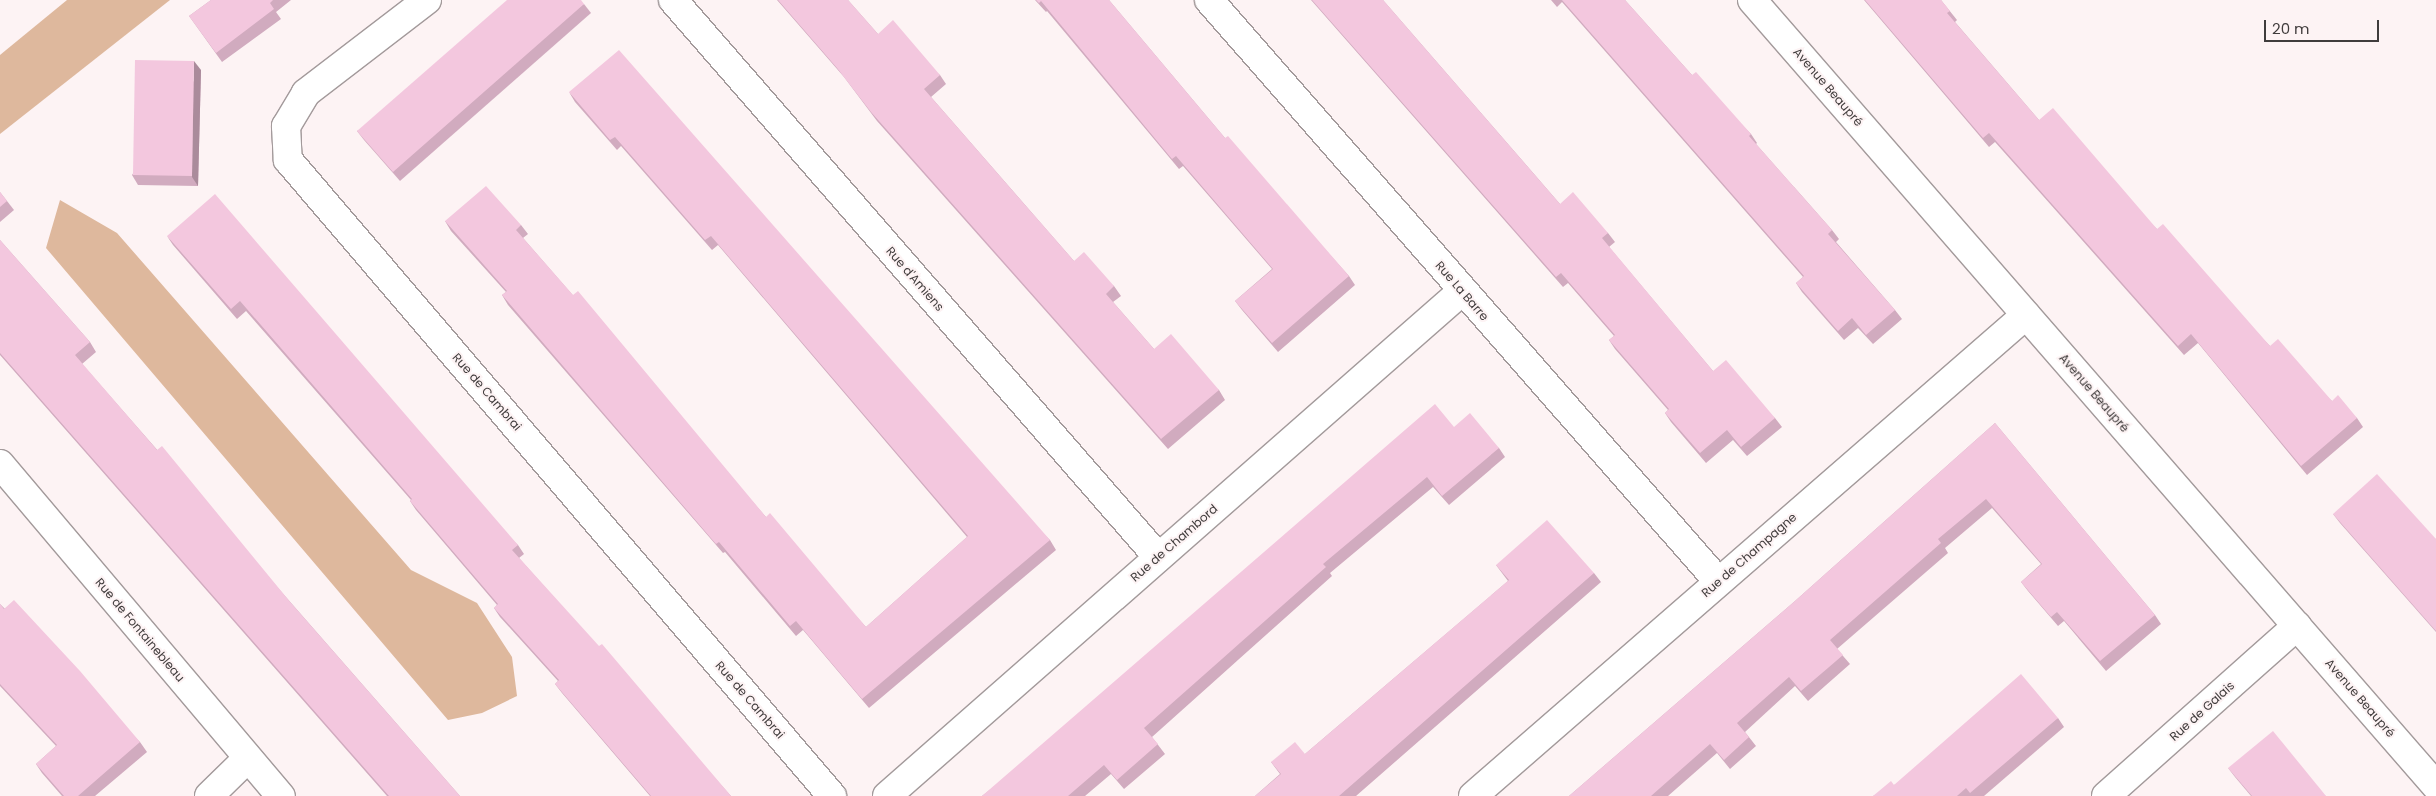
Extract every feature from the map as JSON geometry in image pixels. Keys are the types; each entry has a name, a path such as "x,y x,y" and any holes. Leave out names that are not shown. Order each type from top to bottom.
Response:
{"street":[{"name":"Rue de Cambrai","path":"427,0 306,93 286,126 288,160 832,796"},
{"name":"Rue d'Amiens","path":"673,0 1158,557"},
{"name":"Rue La Barre","path":"1209,0 1718,581"},
{"name":"Avenue Beaupré","path":"1752,0 2436,786"},
{"name":"Rue de Chambord","path":"887,796 1462,291"},
{"name":"Rue de Champagne","path":"1473,796 2026,315"},
{"name":"Rue de Fontainebleau","path":"0,464 281,796"},
{"name":"Rue de Galais","path":"2106,796 2297,626"},
{"path":"209,796 248,758"}],"shaded area":[{"path":"67,0 170,0 0,134 0,55"},
{"path":"60,200 117,233 411,570 477,603 512,657 517,696 482,713 448,720 46,248"}],"building":[{"path":"211,0 273,0 270,3 274,9 216,53 189,16"},
{"path":"507,0 581,0 584,4 393,172 357,131"},
{"path":"778,0 848,0 878,34 893,20 940,75 924,89 1074,261 1084,252 1114,286 1106,294 1154,349 1171,334 1219,390 1161,439 871,112 837,68"},
{"path":"1036,0 1109,0 1225,138 1228,136 1349,276 1272,343 1235,301 1273,269 1176,156 1172,159 1041,1 1039,3"},
{"path":"1312,0 1383,0 1560,204 1573,192 1608,233 1602,238 1713,371 1726,360 1775,418 1741,447 1727,430 1700,453 1665,413 1669,409 1609,340 1615,335 1561,273 1556,277"},
{"path":"1562,0 1625,0 1692,75 1696,72 1751,134 1749,136 1832,230 1828,234 1895,310 1866,335 1852,318 1838,331 1796,283 1804,276"},
{"path":"1865,0 1941,0 1950,11 1947,13 2039,120 2053,108 2157,229 2163,224 2270,346 2278,339 2332,401 2338,395 2357,418 2301,466 2191,334 2178,346 1989,133 1983,138"},
{"path":"619,50 1050,540 862,699 796,621 790,626 719,542 716,544 502,295 507,291 445,221 486,186 521,225 516,230 573,295 578,291 766,517 770,513 866,627 968,536 711,236 705,240 615,137 610,140 569,92"},
{"path":"135,60 194,61 192,176 133,175"},
{"path":"0,192 7,201 0,207"},
{"path":"215,194 518,545 512,550 599,646 602,644 731,796 651,796 555,684 559,680 494,608 498,604 410,501 412,499 240,301 231,309 167,236"},
{"path":"0,240 90,342 75,355 157,450 162,446 291,603 460,796 389,796 0,353"},
{"path":"1435,404 1454,427 1470,413 1499,448 1442,496 1427,477 1323,564 1326,567 1144,728 1158,744 1117,780 1104,765 1068,796 982,796"},
{"path":"1995,423 2155,615 2100,661 2057,612 2051,617 2021,582 2042,564 1986,499 1938,539 1941,543 1830,640 1843,655 1801,691 1789,677 1737,723 1749,737 1724,760 1710,744 1651,796 1569,796 1795,601"},
{"path":"2377,474 2436,539 2436,631 2333,514"},
{"path":"1547,520 1594,573 1339,796 1255,796 1281,774 1271,762 1295,742 1305,754 1509,580 1496,565"},
{"path":"14,600 80,671 140,742 78,796 64,796 36,764 57,745 0,684 0,604 4,609"},
{"path":"2021,674 2058,718 1970,793 1966,788 1957,796 1873,796 1891,781 1894,785"},
{"path":"2273,731 2326,796 2252,796 2228,768"}]}
